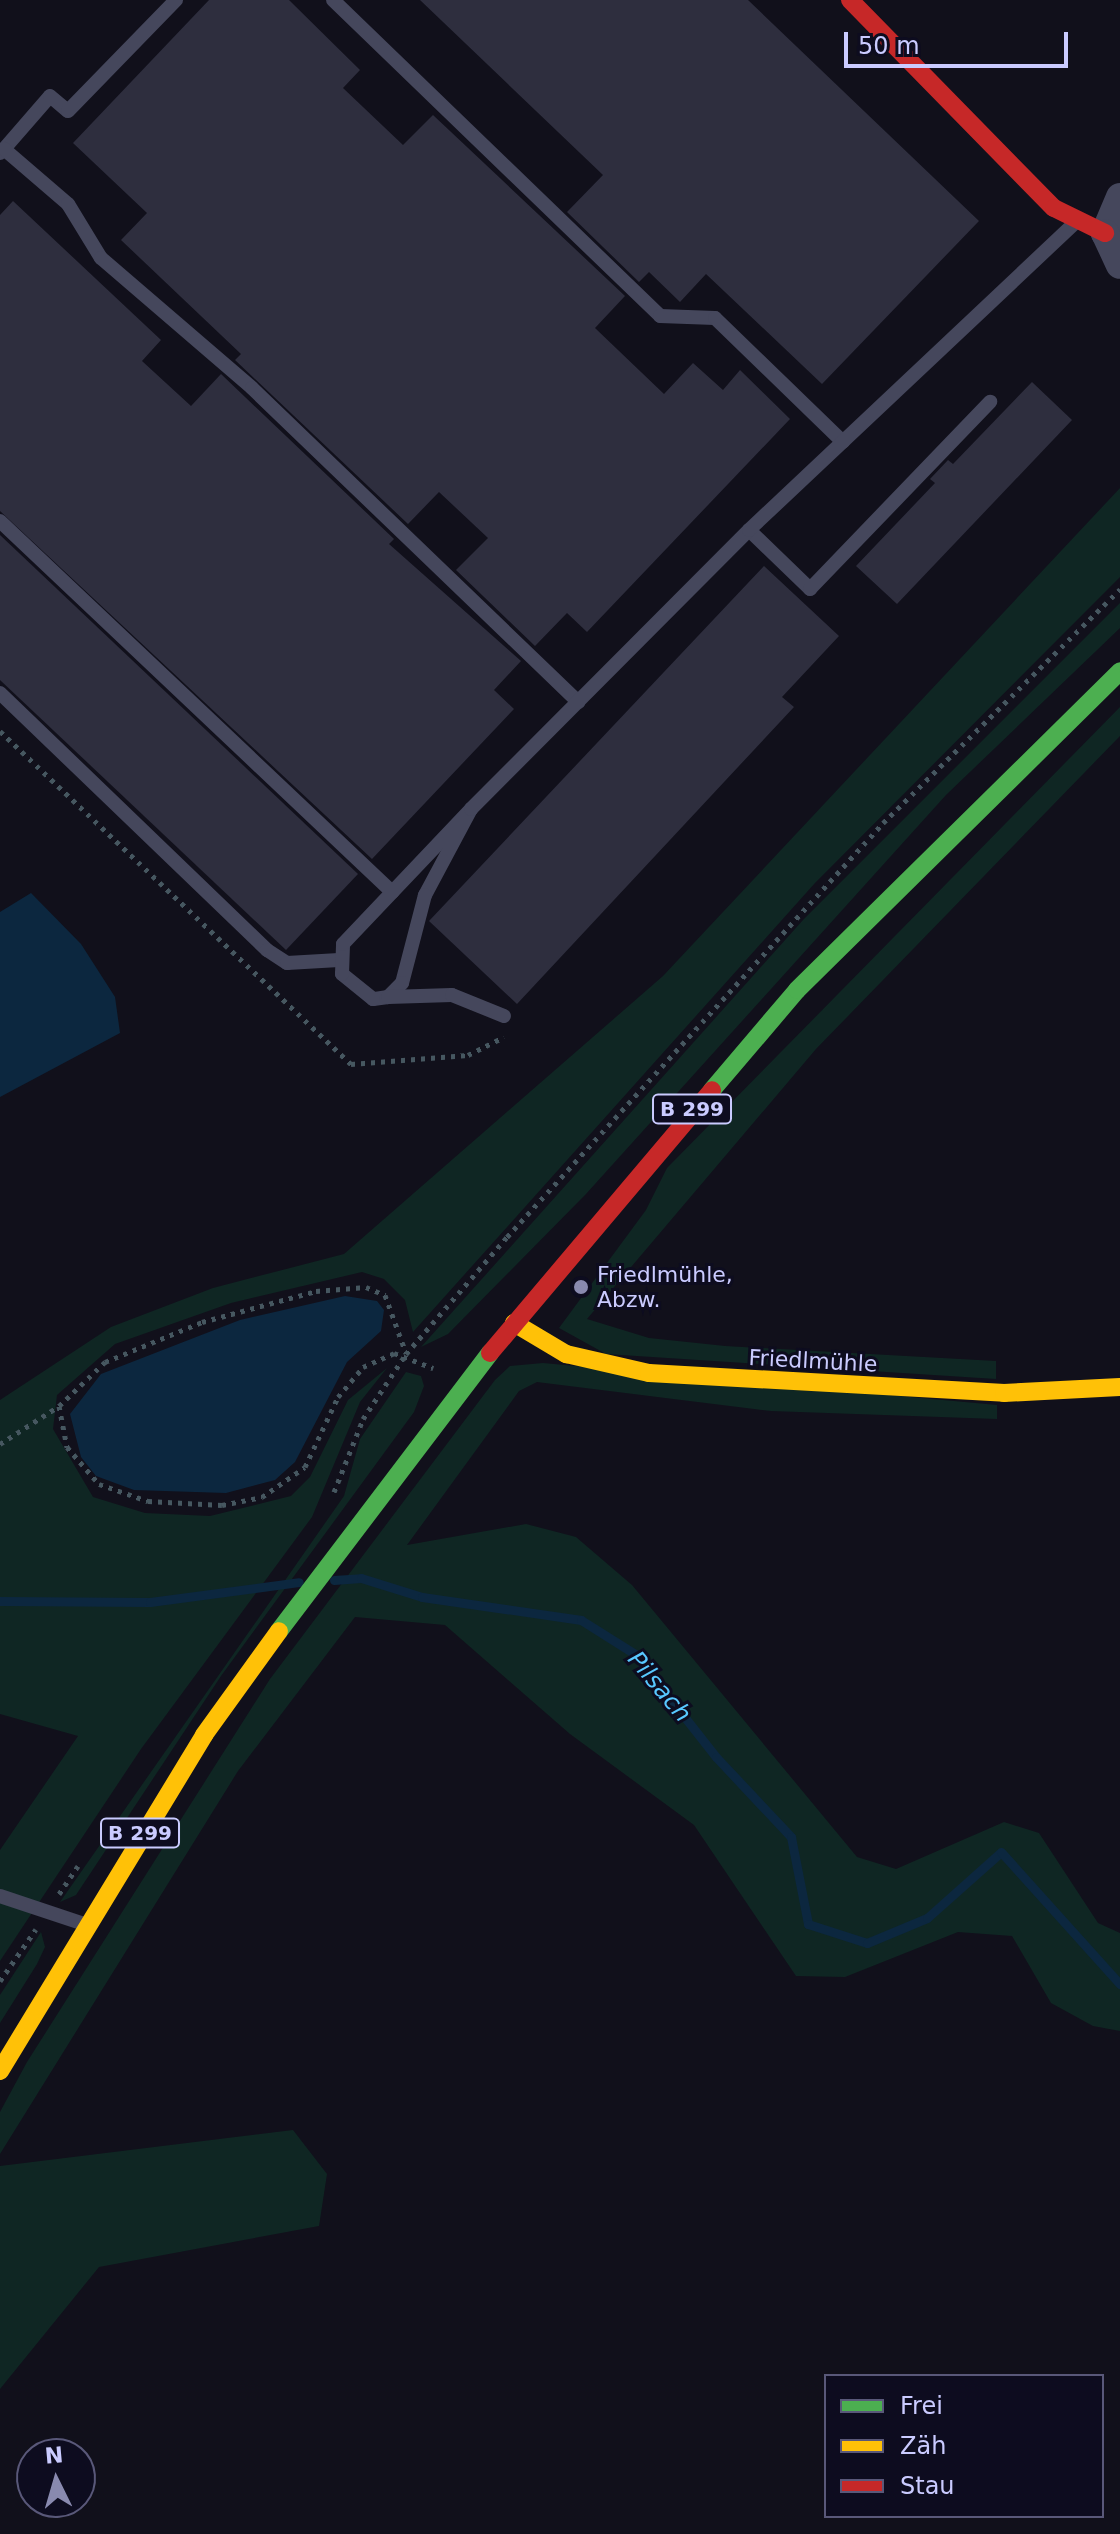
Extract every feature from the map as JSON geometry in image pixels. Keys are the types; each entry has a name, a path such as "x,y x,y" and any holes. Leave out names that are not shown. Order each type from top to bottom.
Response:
{"main road":[{"path":"850,0 1074,223 1105,233"},
{"name":"B 299","path":"0,2071 84,1924 297,1605 514,1323 797,990 1120,671"},
{"name":"Friedlmühle","path":"514,1323 566,1354 649,1373 988,1393 1120,1387"}],"street":[{"path":"1120,197 1105,233 1120,265"}],"lane":[{"path":"176,0 68,111 50,96 2,151 68,204 101,258 252,388 578,702"},
{"path":"333,0 660,316 715,318 843,442"},
{"path":"504,1016 452,995 373,999 352,986 339,960 343,944 471,809 749,530 1074,223"},
{"path":"749,530 810,589 990,402"},
{"path":"0,521 392,892"},
{"path":"0,693 267,950 287,963 339,960"},
{"path":"388,997 402,983 425,895 471,809"},
{"path":"0,1896 84,1924"}],"path":[{"path":"332,1497 363,1419 406,1354 731,985 883,823 1120,589"},
{"path":"0,1444 59,1406 105,1362 147,1342 266,1303 332,1289 366,1287 385,1295 406,1354"},
{"path":"59,1406 67,1447 81,1468 121,1497 190,1505 244,1502 283,1487 305,1467 338,1397 363,1367 383,1355 406,1354"}],"green space":[{"path":"1120,488 1120,577 815,883 413,1332 405,1300 384,1279 362,1272 231,1303 115,1344 57,1395 53,1429 93,1497 145,1513 210,1516 291,1496 310,1477 348,1400 387,1368 360,1402 312,1517 141,1749 0,1961 0,1850 78,1736 0,1714 0,1400 111,1327 213,1288 344,1254 663,976"},
{"path":"1120,603 1120,628 946,795 586,1194 448,1334 421,1347 803,920"},
{"path":"1120,707 1120,736 816,1049 587,1319 649,1338 725,1346 996,1361 996,1379 606,1354 559,1328 646,1210 667,1168"},
{"path":"543,1363 997,1405 997,1419 771,1411 537,1382 519,1391 407,1545 526,1524 576,1537 632,1585 857,1857 896,1869 1004,1822 1039,1833 1098,1923 1120,1933 1120,2031 1093,2026 1051,2003 1012,1936 958,1932 845,1977 796,1976 694,1825 570,1734 445,1625 355,1617 238,1771 0,2154 0,2112 27,2062 270,1679 495,1380 510,1366"},
{"path":"406,1372 421,1376 424,1386 414,1412 221,1676 76,1895 60,1902 344,1496 360,1439"},
{"path":"41,1932 45,1947 0,2023 0,1995"},
{"path":"293,2130 327,2174 319,2226 99,2267 0,2389 0,2166"}],"water":[{"path":"31,893 81,944 115,997 120,1033 0,1097 0,912"},
{"path":"345,1296 377,1301 384,1310 381,1331 347,1362 295,1462 275,1480 226,1493 134,1490 96,1476 81,1457 70,1414 101,1374 240,1320"}],"building":[{"path":"209,0 289,0 360,70 343,88 403,145 433,115 625,296 595,328 664,394 693,363 723,390 740,370 790,419 587,632 567,613 535,646 456,570 488,538 439,492 408,524 235,360 241,354 121,240 147,213 73,143"},
{"path":"420,0 748,0 979,221 822,384 706,274 680,302 649,272 639,282 567,212 603,175"},
{"path":"13,201 161,340 142,361 191,406 221,374 394,539 389,544 521,661 494,690 514,709 372,859 0,511 0,215"},
{"path":"1032,382 1072,420 897,604 856,566 935,483 930,479 948,460 953,464"},
{"path":"0,535 358,874 286,950 0,680"},
{"path":"764,566 839,636 782,697 794,707 517,1004 429,921"}],"waterway":[{"name":"Pilsach","path":"334,1580 361,1578 422,1597 581,1620 635,1654 716,1757 791,1837 808,1924 867,1943 927,1918 1001,1852 1120,1984"},
{"name":"Pilsach","path":"0,1601 150,1602 299,1582"}],"traffic: fast":[{"path":"712,1090 797,990 1120,671"},
{"path":"279,1631 490,1353"}],"traffic: slow":[{"path":"514,1323 566,1354 649,1373 1004,1393 1120,1387"},
{"path":"0,2071 204,1735 279,1631"}],"traffic: jam":[{"path":"850,0 1054,208 1105,233"},
{"path":"490,1353 712,1090"}],"place":[{"name":"Friedlmühle, Abzw.","path":"581,1287"}]}
